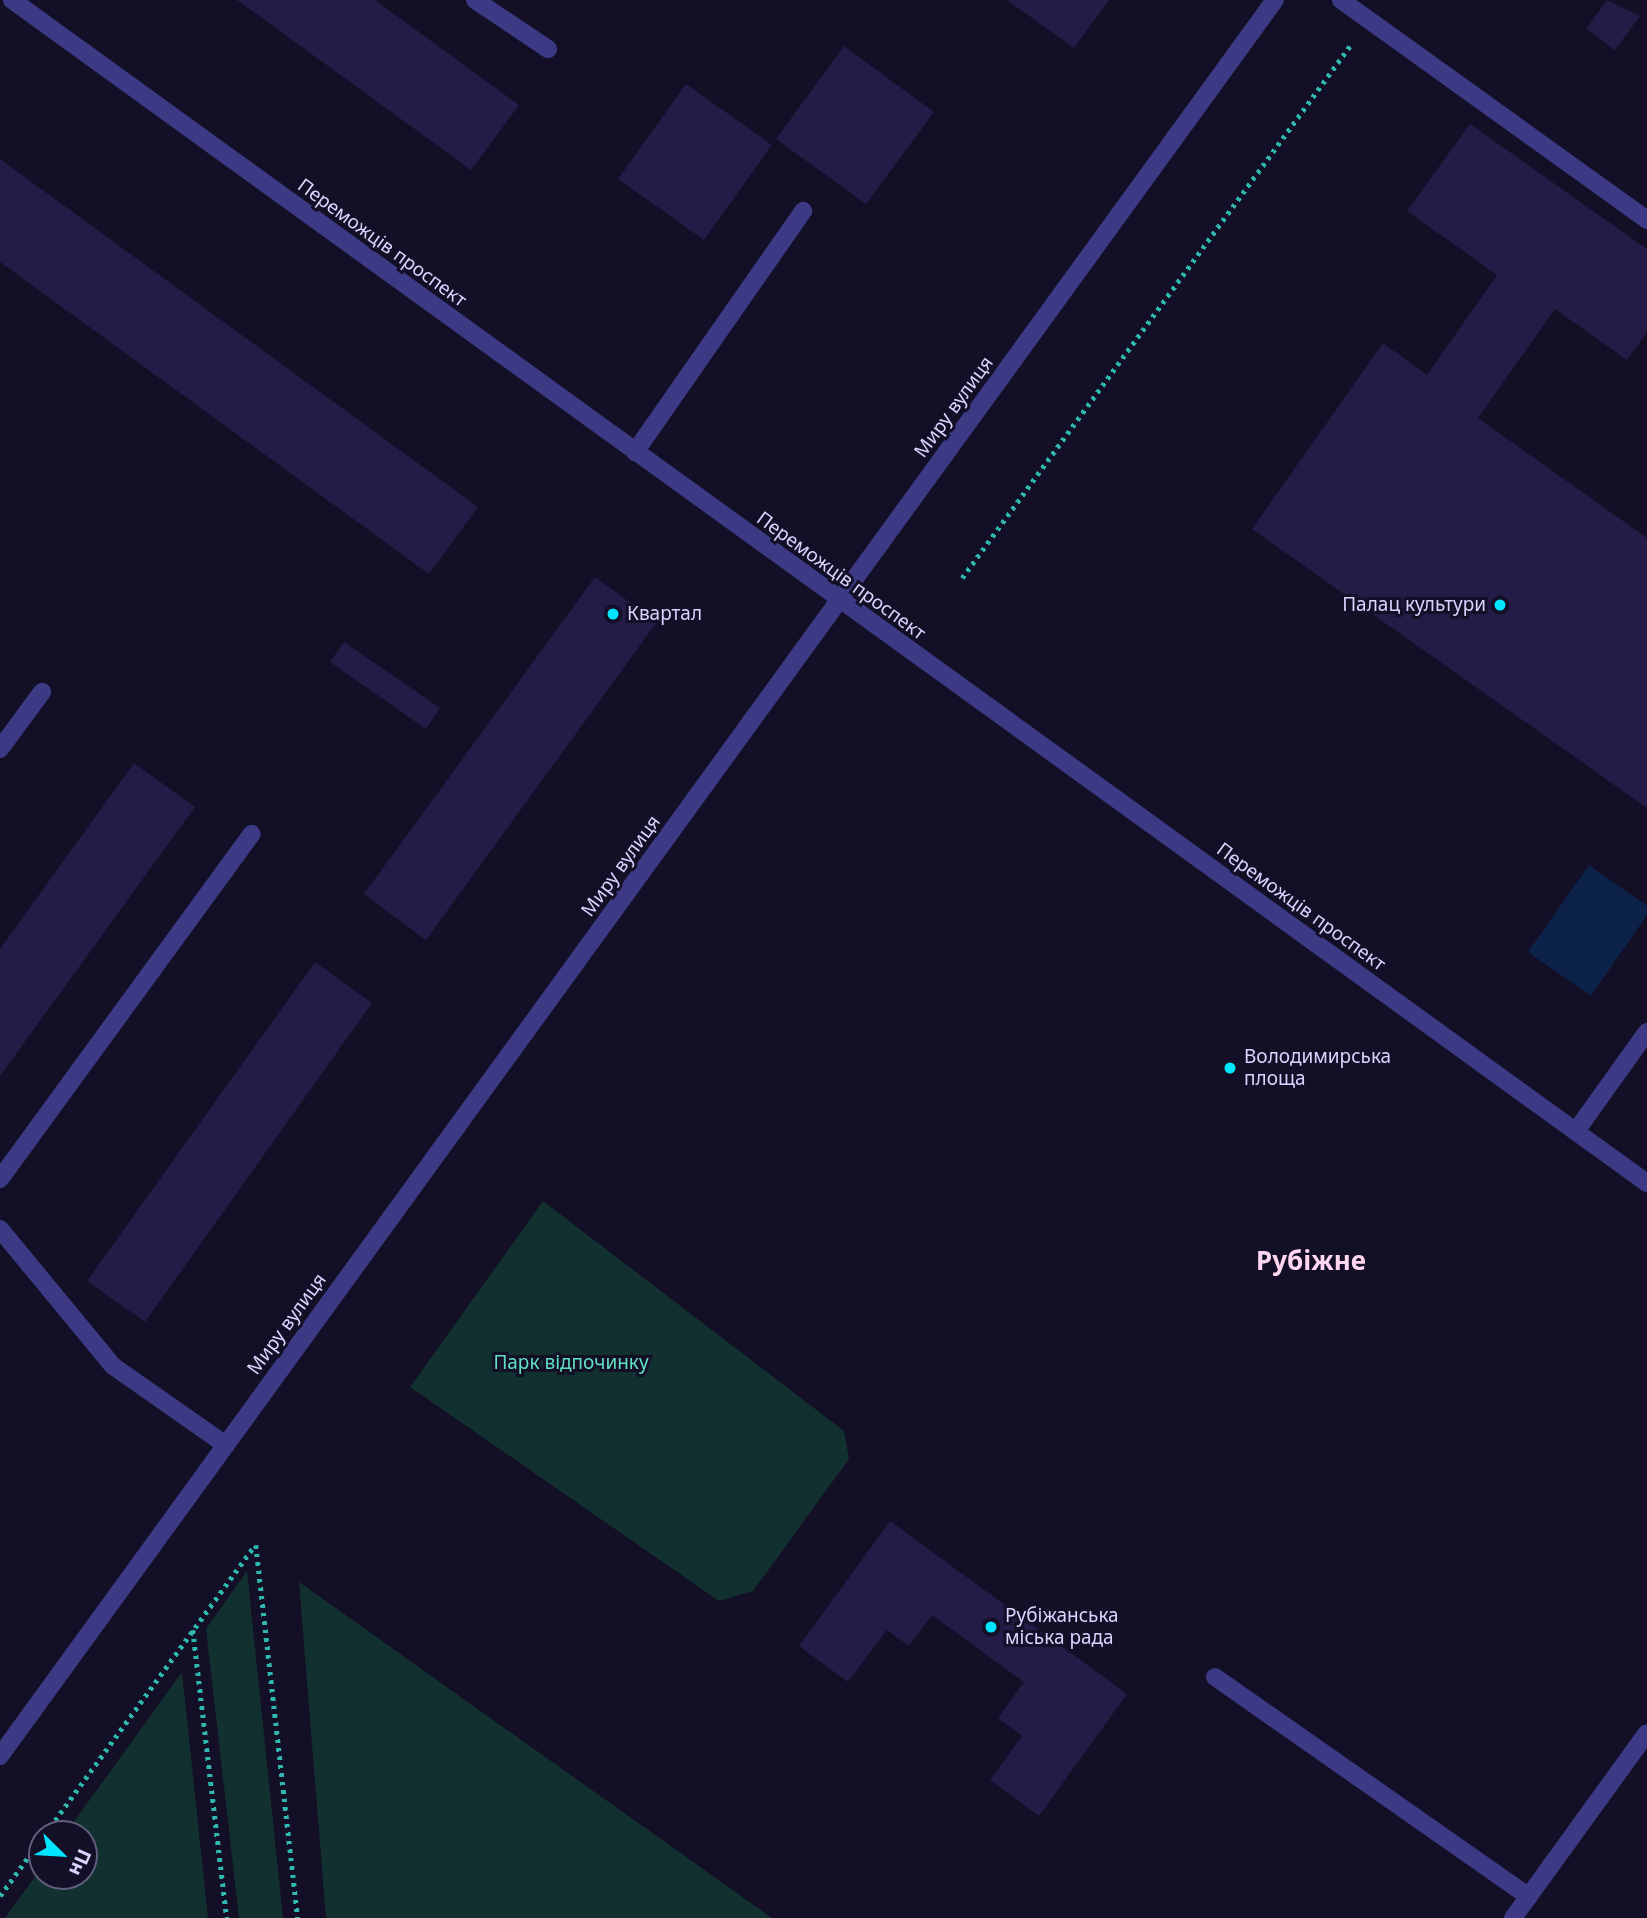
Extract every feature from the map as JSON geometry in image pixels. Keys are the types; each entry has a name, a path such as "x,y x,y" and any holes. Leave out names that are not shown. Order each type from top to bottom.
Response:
{"street":[{"name":"Переможців проспект","path":"12,0 839,601 1647,1183"},
{"path":"475,0 548,49"},
{"name":"Миру вулиця","path":"0,1756 1275,0"},
{"path":"1341,0 1647,220"},
{"path":"635,452 803,211"},
{"path":"0,749 42,692"},
{"path":"0,1179 252,834"},
{"path":"1576,1132 1647,1031"},
{"path":"0,1229 113,1366 226,1445"},
{"path":"1215,1677 1528,1897"},
{"path":"1513,1918 1647,1733"}],"path":[{"path":"962,578 1359,33"},
{"path":"55,1820 256,1545 298,1918"},
{"path":"193,1630 227,1918"},
{"path":"0,1896 28,1857"}],"green space":[{"name":"Парк відпочинку","path":"543,1201 844,1431 849,1459 753,1591 719,1601 410,1387"},
{"path":"247,1571 283,1918 239,1918 206,1629"},
{"path":"299,1582 772,1918 326,1918"},
{"path":"182,1672 208,1918 5,1918 28,1886 28,1890 98,1890 98,1820 75,1820"}],"water":[{"path":"1589,865 1647,906 1647,915 1591,996 1528,952"}],"building":[{"path":"237,0 375,0 519,105 471,170"},
{"path":"1007,0 1109,0 1074,48"},
{"path":"1607,0 1640,16 1615,50 1586,29"},
{"path":"844,46 934,112 866,204 776,139"},
{"path":"686,84 772,145 704,240 618,179"},
{"path":"1470,124 1647,249 1647,332 1627,360 1555,309 1478,418 1647,538 1647,808 1252,529 1383,343 1427,375 1497,275 1407,211"},
{"path":"0,159 478,507 429,574 0,262"},
{"path":"595,577 657,622 426,940 364,894"},
{"path":"344,642 440,708 426,729 330,662"},
{"path":"134,763 195,807 0,1076 0,949"},
{"path":"315,962 372,1003 145,1322 87,1281"},
{"path":"890,1521 1127,1694 1039,1816 990,1780 1022,1736 998,1718 1024,1682 932,1615 909,1646 887,1630 848,1682 799,1646"}],"place":[{"name":"Палац культури","path":"1500,605"},
{"name":"Квартал","path":"613,614"},
{"name":"Володимирська площа","path":"1230,1068"},
{"name":"Рубіжанська міська рада","path":"991,1627"}],"district":[{"name":"Рубіжне","path":"1311,1261"}]}
